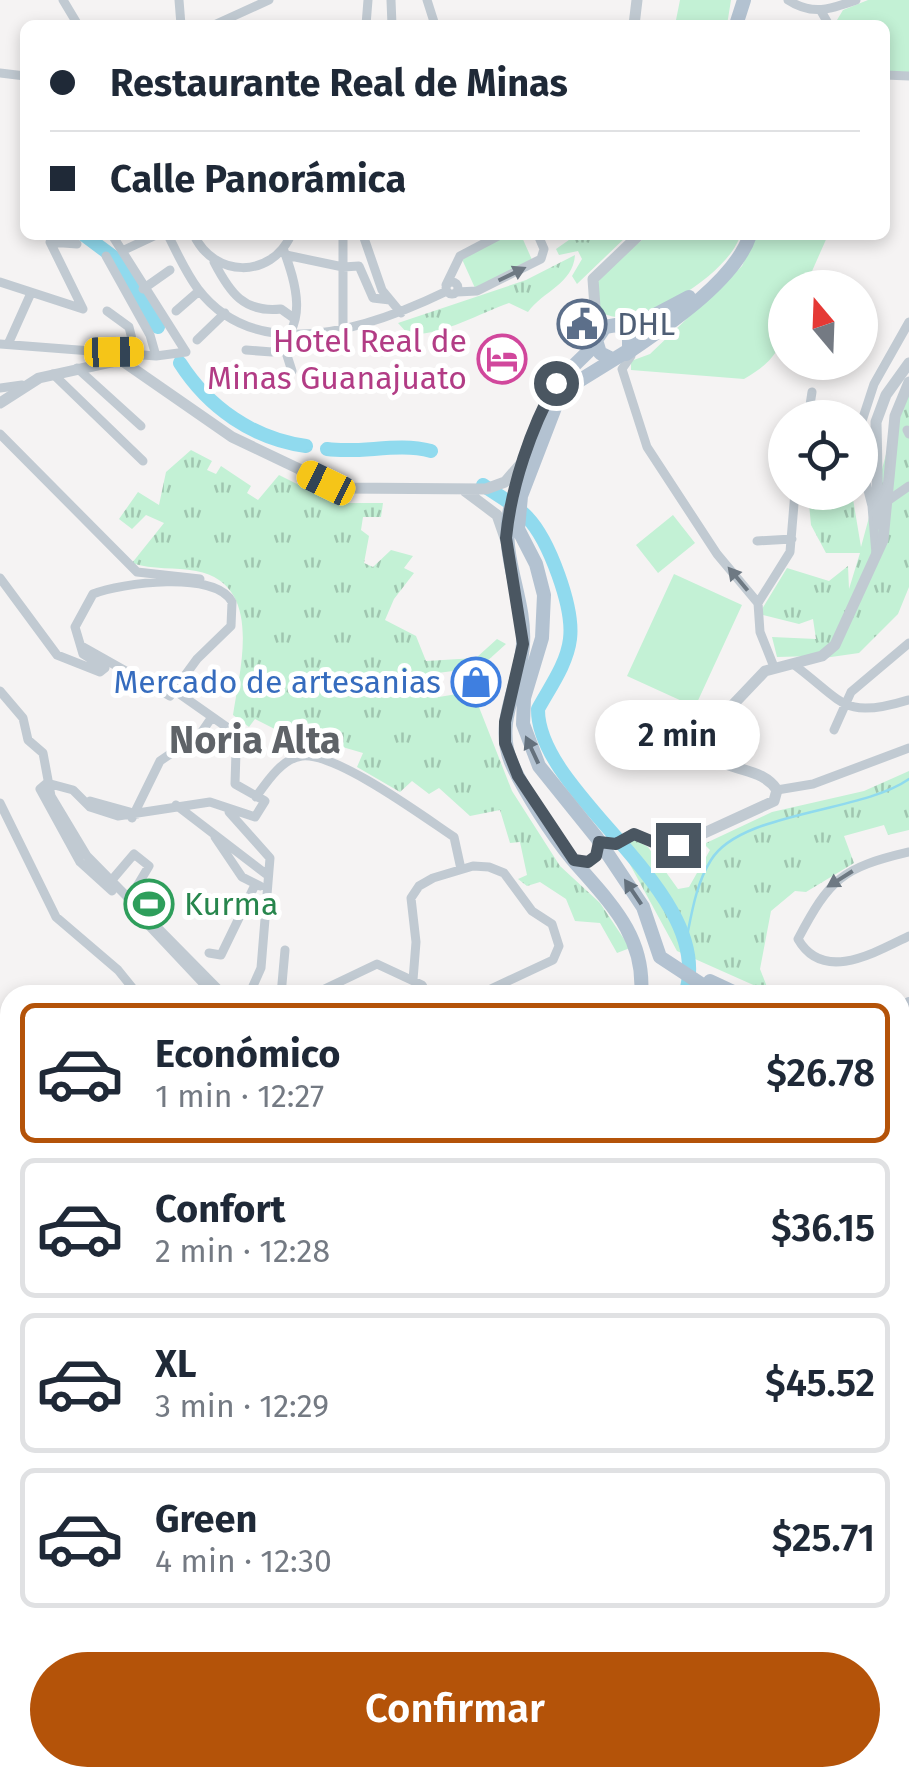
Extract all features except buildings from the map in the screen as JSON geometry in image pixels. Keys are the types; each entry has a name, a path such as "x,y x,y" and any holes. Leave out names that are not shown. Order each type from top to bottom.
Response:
{"main road":[{"path":"739,11 756,0"},
{"path":"513,490 556,399 576,379 663,328 737,261 748,240"},
{"path":"642,985 643,972 635,943 604,892 570,854 518,776 505,743 505,722 523,644 506,538 512,522 513,490 556,383 597,340 618,326 636,325 716,282"},
{"path":"618,326 630,339 619,357"},
{"path":"597,340 603,356 619,357"},
{"path":"512,522 534,563 544,595 544,622 524,698 525,735 539,766 643,907 656,944 704,985"},
{"path":"570,854 570,836 586,830"},
{"path":"570,854 588,862 599,845"},
{"path":"690,975 715,985"}],"street":[{"path":"225,20 269,0"},
{"path":"788,0 821,11 856,0"},
{"path":"821,11 826,20"},
{"path":"32,293 4,343 93,352 135,351 156,356 186,352 115,240"},
{"path":"122,251 145,240"},
{"path":"171,240 199,290 225,313 286,338 343,331 401,313 450,289 477,291 542,259 540,240"},
{"path":"198,240 242,302 260,311 281,309 295,318"},
{"path":"213,260 228,268 262,266 284,252 288,240"},
{"path":"343,240 343,331"},
{"path":"363,240 367,256 401,313"},
{"path":"450,289 460,256 490,240"},
{"path":"597,340 598,314 591,294 595,274 633,240"},
{"path":"0,282 83,310 50,242 76,244"},
{"path":"284,252 342,267 359,266 372,298 390,300"},
{"path":"246,350 272,352 286,338 295,318 300,298 284,252"},
{"path":"106,256 150,335 156,356"},
{"path":"143,289 170,270"},
{"path":"176,311 199,290"},
{"path":"106,312 130,327 135,351 132,366"},
{"path":"197,340 225,313"},
{"path":"598,314 618,326"},
{"path":"869,400 909,322"},
{"path":"663,328 658,338 623,365 644,437 718,554 758,603 760,632 774,667"},
{"path":"286,338 292,370"},
{"path":"0,388 22,385 75,366 121,360 232,437 326,483 354,490 513,490"},
{"path":"877,553 876,422 886,395 909,363"},
{"path":"75,366 141,426"},
{"path":"53,374 143,460"},
{"path":"777,790 761,776 718,760 707,738 721,714 758,676 774,667 822,656 835,645 877,553 895,416 909,382"},
{"path":"0,403 22,385"},
{"path":"811,400 812,392"},
{"path":"0,434 137,572 183,575 212,586 229,595 234,609 231,626 197,659 170,696 83,647"},
{"path":"886,502 909,486"},
{"path":"471,491 497,516 506,538"},
{"path":"758,603 790,552 794,510"},
{"path":"872,510 877,553"},
{"path":"757,541 792,539"},
{"path":"0,578 57,655 104,672 103,664 83,654 75,627 93,594 172,581 212,586"},
{"path":"834,730 851,692 909,643"},
{"path":"794,664 846,704 864,712 908,700"},
{"path":"47,783 73,790 104,813 134,815 176,804 210,802 255,817 265,804 235,784 228,728 174,690"},
{"path":"0,691 23,718 28,740 43,754 47,783 70,833 110,881 214,985"},
{"path":"134,815 160,761 201,734 212,716"},
{"path":"777,790 813,784 909,748"},
{"path":"256,797 292,759 304,755 322,760 380,787 454,837 461,869"},
{"path":"47,783 40,789 43,798 80,862 142,918 205,985"},
{"path":"599,845 616,844 628,836 678,845 769,805 777,790"},
{"path":"0,802 56,918 133,985"},
{"path":"176,804 266,877"},
{"path":"228,810 270,858 262,968 254,985"},
{"path":"214,834 222,853 255,884"},
{"path":"909,852 870,861 826,886 798,939 807,955 832,964 873,954 909,936"},
{"path":"110,881 134,854 149,866 130,898"},
{"path":"413,980 416,942 411,898 419,886 461,869 489,867 504,873 532,912 552,924 558,938 552,960 499,985"},
{"path":"209,953 221,955 255,884 266,877"},
{"path":"281,985 285,950"},
{"path":"333,985 377,964 418,985"}],"green space":[{"path":"680,0 731,0 728,20 676,20"},
{"path":"868,0 909,0 909,73 890,73 890,20 837,20 843,10"},
{"path":"498,240 523,240 533,262 475,288 461,257"},
{"path":"569,240 623,240 577,284 572,276 582,259 578,251 559,255 556,249"},
{"path":"642,240 738,240 733,250 701,282 657,308 635,315 615,317 600,311 596,285 606,270"},
{"path":"754,240 826,240 813,270 768,270 768,362 758,370 744,379 631,370 631,361 650,354 742,266"},
{"path":"575,255 569,273 528,312 509,303 420,334 408,334 398,323 526,280"},
{"path":"909,385 909,587 898,614 859,653 810,660 814,656 777,657 772,637 816,639 813,619 799,624 759,614 787,568 829,581 848,566 849,589 860,553 826,553 811,525 810,510 855,510 861,547 871,510 878,510 878,484 902,395"},
{"path":"191,450 212,461 207,470 216,474 221,466 251,486 247,493 258,500 279,475 335,503 383,503 381,517 363,517 361,530 369,536 364,563 373,567 391,550 413,556 404,568 414,573 394,599 385,620 416,636 426,661 476,658 497,639 506,644 485,663 458,664 453,671 430,674 431,690 437,689 439,697 463,693 475,697 512,791 560,866 600,903 630,948 617,953 600,923 575,921 566,899 540,882 527,886 518,879 527,875 520,842 510,843 500,810 470,816 439,788 429,794 412,781 400,792 357,767 363,753 315,739 308,746 255,719 249,727 233,715 243,630 231,592 217,579 196,571 132,563 164,523 146,515 132,529 119,519 138,492 159,505 166,472"},
{"path":"673,515 695,543 658,573 636,545"},
{"path":"674,574 742,605 695,707 627,676"},
{"path":"909,771 909,830 888,835 884,825 844,836 854,863 806,892 795,891 771,911 760,969 766,985 753,985 677,951 621,848 634,839 648,847 678,889 689,887 710,850 704,844 772,812 864,791"}],"waterway":[{"path":"91,240 115,258 158,327"},
{"path":"180,363 204,394 234,418 268,436 306,446"},
{"path":"327,449 431,451"},
{"path":"483,485 527,517 544,541 568,610 568,648 538,709 545,742 565,776 653,883 676,920 688,957 686,985"},
{"path":"684,950 701,881 711,860 726,844 748,831 862,799 909,779"}],"place":[{"name":"DHL","path":"582,324"},
{"name":"Hotel Real de Minas Guanajuato","path":"502,359"},
{"name":"Mercado de artesanias","path":"476,682"},
{"name":"Kurma","path":"149,904"}],"district":[{"name":"Noria Alta","path":"255,740"}],"route":[{"path":"556,383 525,459 507,521 510,570 523,644 505,722 505,743 525,788 574,860 588,862 596,856 599,842 607,846 616,844 634,834 658,844 678,845"}]}
